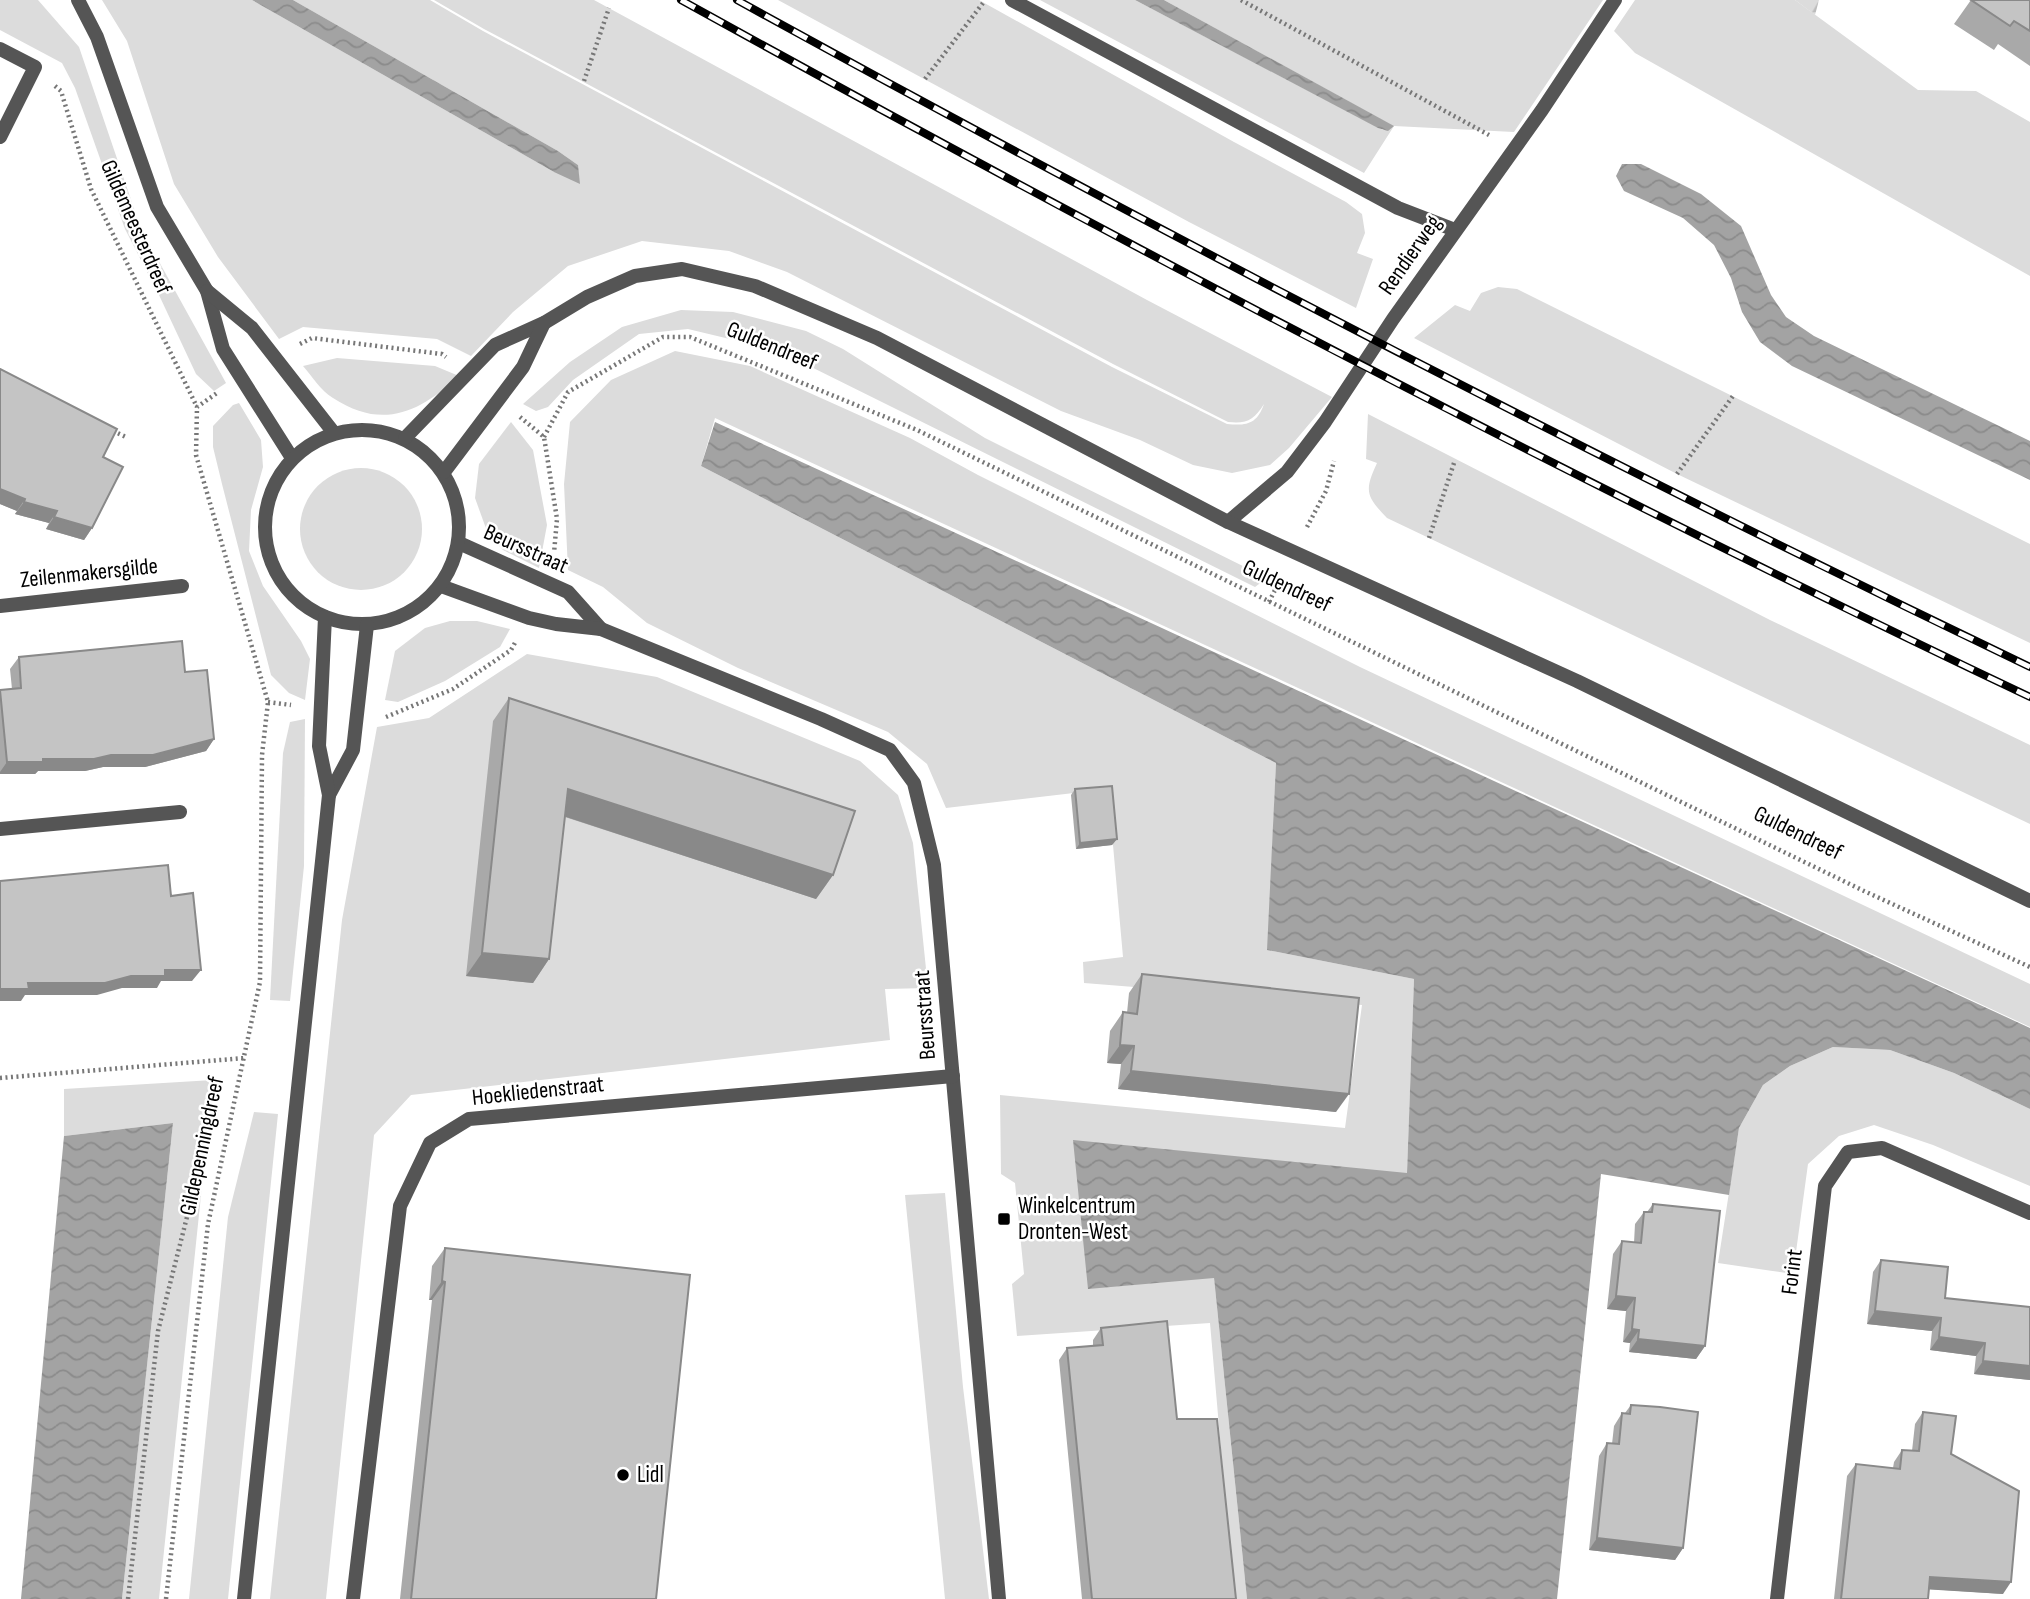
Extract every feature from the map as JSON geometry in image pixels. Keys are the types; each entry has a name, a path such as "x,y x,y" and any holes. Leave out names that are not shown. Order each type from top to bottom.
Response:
{"street":[{"name":"Gildemeesterdreef","path":"78,0 97,37 157,207 207,291 223,349 292,458"},
{"path":"1012,0 1398,208 1455,230"},
{"name":"Rendierweg","path":"1228,522 1287,472 1325,422 1455,230 1542,110 1615,0"},
{"path":"0,49 35,67 0,137"},
{"name":"Guldendreef","path":"405,438 495,345 544,323 586,297 635,276 682,270 755,286 877,338 1228,522 1577,681 2030,901"},
{"name":"Gildemeesterdreef","path":"207,291 252,328 334,433"},
{"path":"444,472 523,367 544,323"},
{"path":"370,429 405,438 427,453 444,472 458,507 459,543 453,566 440,586 420,606 395,619 367,625 346,624 325,617 298,601 277,576 266,547 265,515 274,484 292,458 311,443 334,433 370,429"},
{"name":"Beursstraat","path":"459,543 568,592 601,629"},
{"name":"Zeilenmakersgilde","path":"0,606 182,586"},
{"name":"Beursstraat","path":"440,586 529,618 601,629 821,719 891,750 914,783 934,865 999,1599"},
{"path":"244,1599 329,795 318,746 325,617"},
{"path":"329,795 353,750 367,625"},
{"path":"0,829 180,812"},
{"name":"Hoekliedenstraat","path":"353,1599 400,1206 430,1143 469,1119 953,1076"},
{"name":"Forint","path":"1777,1599 1825,1186 1847,1152 1882,1147 2030,1213"}],"path":[{"path":"1241,0 1514,148"},
{"path":"925,79 984,2"},
{"path":"584,81 609,8"},
{"name":"Gildemeesterdreef","path":"35,67 61,91 91,189 197,407"},
{"name":"Guldendreef","path":"544,437 568,392 663,337 690,337 917,430 1864,891 2030,967"},
{"path":"1677,474 1733,396"},
{"path":"1269,603 1326,491 1335,459 1325,422"},
{"path":"103,425 126,437"},
{"path":"1429,538 1455,460"},
{"name":"Gildepenningdreef","path":"166,1599 208,1224 260,982 262,755 268,702"},
{"path":"0,1078 245,1058"},
{"path":"128,1599 158,1331 216,1103 212,1086"}],"green space":[{"path":"0,0 38,0 79,47 141,229 226,383 214,391 196,374 125,229 75,88 62,63 0,30"},
{"path":"102,0 252,0 554,172 578,165 293,0 430,0 483,31 1112,367 1227,424 1246,424 1258,416 1264,404 1249,420 1228,422 1113,364 434,0 594,0 1147,300 1332,397 1289,448 1270,465 1232,473 1193,465 1140,440 1061,411 787,272 729,251 642,241 568,266 513,312 471,356 437,339 303,327 279,339 218,257 174,184 127,41"},
{"path":"778,0 979,0 1346,202 1362,214 1365,233 1357,253 1373,259 1356,308 1189,222"},
{"path":"1040,0 1135,0 1383,130 1393,126 1164,0 1603,0 1514,132 1394,126 1364,173"},
{"path":"1635,0 1795,0 1918,90 1976,91 2030,122 2030,276 1635,53 1614,31"},
{"path":"1795,0 1819,0 1815,15"},
{"path":"1498,287 1517,289 2030,544 2030,643 1677,474 1414,338 1455,305 1470,311 1481,293"},
{"path":"681,310 733,312 806,331 843,349 985,438 1267,578 1255,587 779,351 688,329 639,334 573,380 548,407 536,411 523,404 570,362 622,327"},
{"path":"675,351 750,366 910,438 978,475 1360,667 2030,984 2030,1027 715,418 701,466 1276,763 1268,950 1414,979 1407,1174 1073,1141 1214,1278 1247,1599 1234,1599 1210,1323 1017,1336 1012,1284 1024,1274 1015,1183 1001,1174 1000,1095 1345,1128 1362,1005 1084,983 1083,962 1123,957 1108,789 946,808 927,764 888,732 738,668 647,623 603,587 568,570 564,484 570,422 611,380"},
{"path":"337,358 435,366 459,376 429,400 414,408 384,415 368,413 351,408 329,395 303,366"},
{"path":"239,403 261,440 263,467 251,510 249,551 263,586 301,641 310,659 305,700 289,693 271,675 213,447 213,426 233,405"},
{"path":"1368,414 1770,620 2030,745 2030,824 1387,518 1369,493 1370,480 1377,463 1366,459"},
{"path":"511,422 533,450 547,525 539,568 503,550 488,534 475,498 479,464"},
{"path":"361,468 384,473 404,486 417,506 422,529 417,552 404,572 384,585 361,590 338,585 318,572 305,552 300,529 305,506 318,486 338,473"},
{"path":"450,621 477,621 510,629 500,647 445,681 398,702 385,700 395,651 425,628"},
{"path":"527,654 657,677 860,761 898,795 913,843 928,988 885,989 890,1040 411,1095 374,1135 326,1599 270,1599 342,920 377,727 429,718"},
{"path":"305,719 304,866 290,1001 270,1000 283,753 290,722"},
{"path":"1833,1047 1890,1050 1954,1073 2030,1109 2030,1186 1933,1145 1874,1125 1839,1136 1808,1164 1793,1274 1718,1263 1739,1128 1763,1085 1790,1066"},
{"path":"213,1080 159,1599 122,1599 173,1123 64,1136 64,1089"},
{"path":"254,1112 278,1114 228,1599 189,1599 228,1217"},
{"path":"945,1193 963,1387 989,1599 945,1599 905,1195"}],"water":[{"path":"252,0 293,0 558,151 578,165 580,184 554,172"},
{"path":"1135,0 1164,0 1394,126 1388,131 1378,128"},
{"path":"1622,164 1641,164 1701,194 1741,226 1771,295 1786,317 1814,336 2030,441 2030,480 1792,366 1760,342 1742,312 1731,278 1714,245 1683,218 1624,191 1616,176"},
{"path":"715,422 2030,1028 2030,1109 1954,1073 1890,1050 1833,1047 1790,1066 1763,1085 1739,1128 1729,1195 1601,1174 1557,1599 1247,1599 1214,1278 1088,1289 1073,1140 1407,1173 1414,979 1267,950 1276,763 701,466"},
{"path":"173,1123 122,1599 21,1599 64,1136"}],"building":[{"path":"1971,0 2030,0 2030,31 2014,21 2010,26"},
{"path":"0,369 117,429 103,457 123,467 92,528 54,517 57,511 24,502 25,499 0,489"},
{"path":"182,641 185,672 207,670 214,739 153,755 7,762 0,690 21,688 19,657"},
{"path":"509,698 855,811 833,875 568,789 549,959 482,953"},
{"path":"1112,786 1117,839 1080,843 1075,789"},
{"path":"168,865 171,896 193,893 201,970 165,970 165,976 131,976 105,983 28,983 29,989 0,989 0,881"},
{"path":"1142,974 1359,998 1349,1094 1131,1071 1134,1046 1120,1045 1123,1012 1137,1014"},
{"path":"1653,1204 1720,1211 1705,1346 1638,1339 1639,1330 1632,1329 1635,1298 1616,1296 1622,1241 1641,1243 1644,1212 1652,1212"},
{"path":"445,1248 690,1275 656,1599 411,1599 445,1282 442,1281"},
{"path":"1881,1260 1948,1267 1945,1298 2030,1307 2030,1366 1983,1361 1985,1343 1939,1337 1941,1318 1875,1311"},
{"path":"1167,1321 1177,1419 1217,1419 1236,1599 1092,1599 1067,1348 1103,1345 1101,1328"},
{"path":"1631,1405 1698,1412 1683,1548 1597,1538 1607,1443 1619,1444 1622,1413 1630,1414"},
{"path":"1923,1412 1956,1416 1951,1454 2019,1491 2011,1582 1930,1577 1928,1599 1841,1599 1856,1464 1900,1469 1902,1450 1919,1451"}],"railway":[{"path":"681,0 1014,182 1350,359 1689,531 2030,697"},
{"path":"737,0 1218,259 1703,507 2030,667"}],"place":[{"name":"Winkelcentrum Dronten-West","path":"1004,1219"},
{"name":"Lidl","path":"623,1475"}]}
